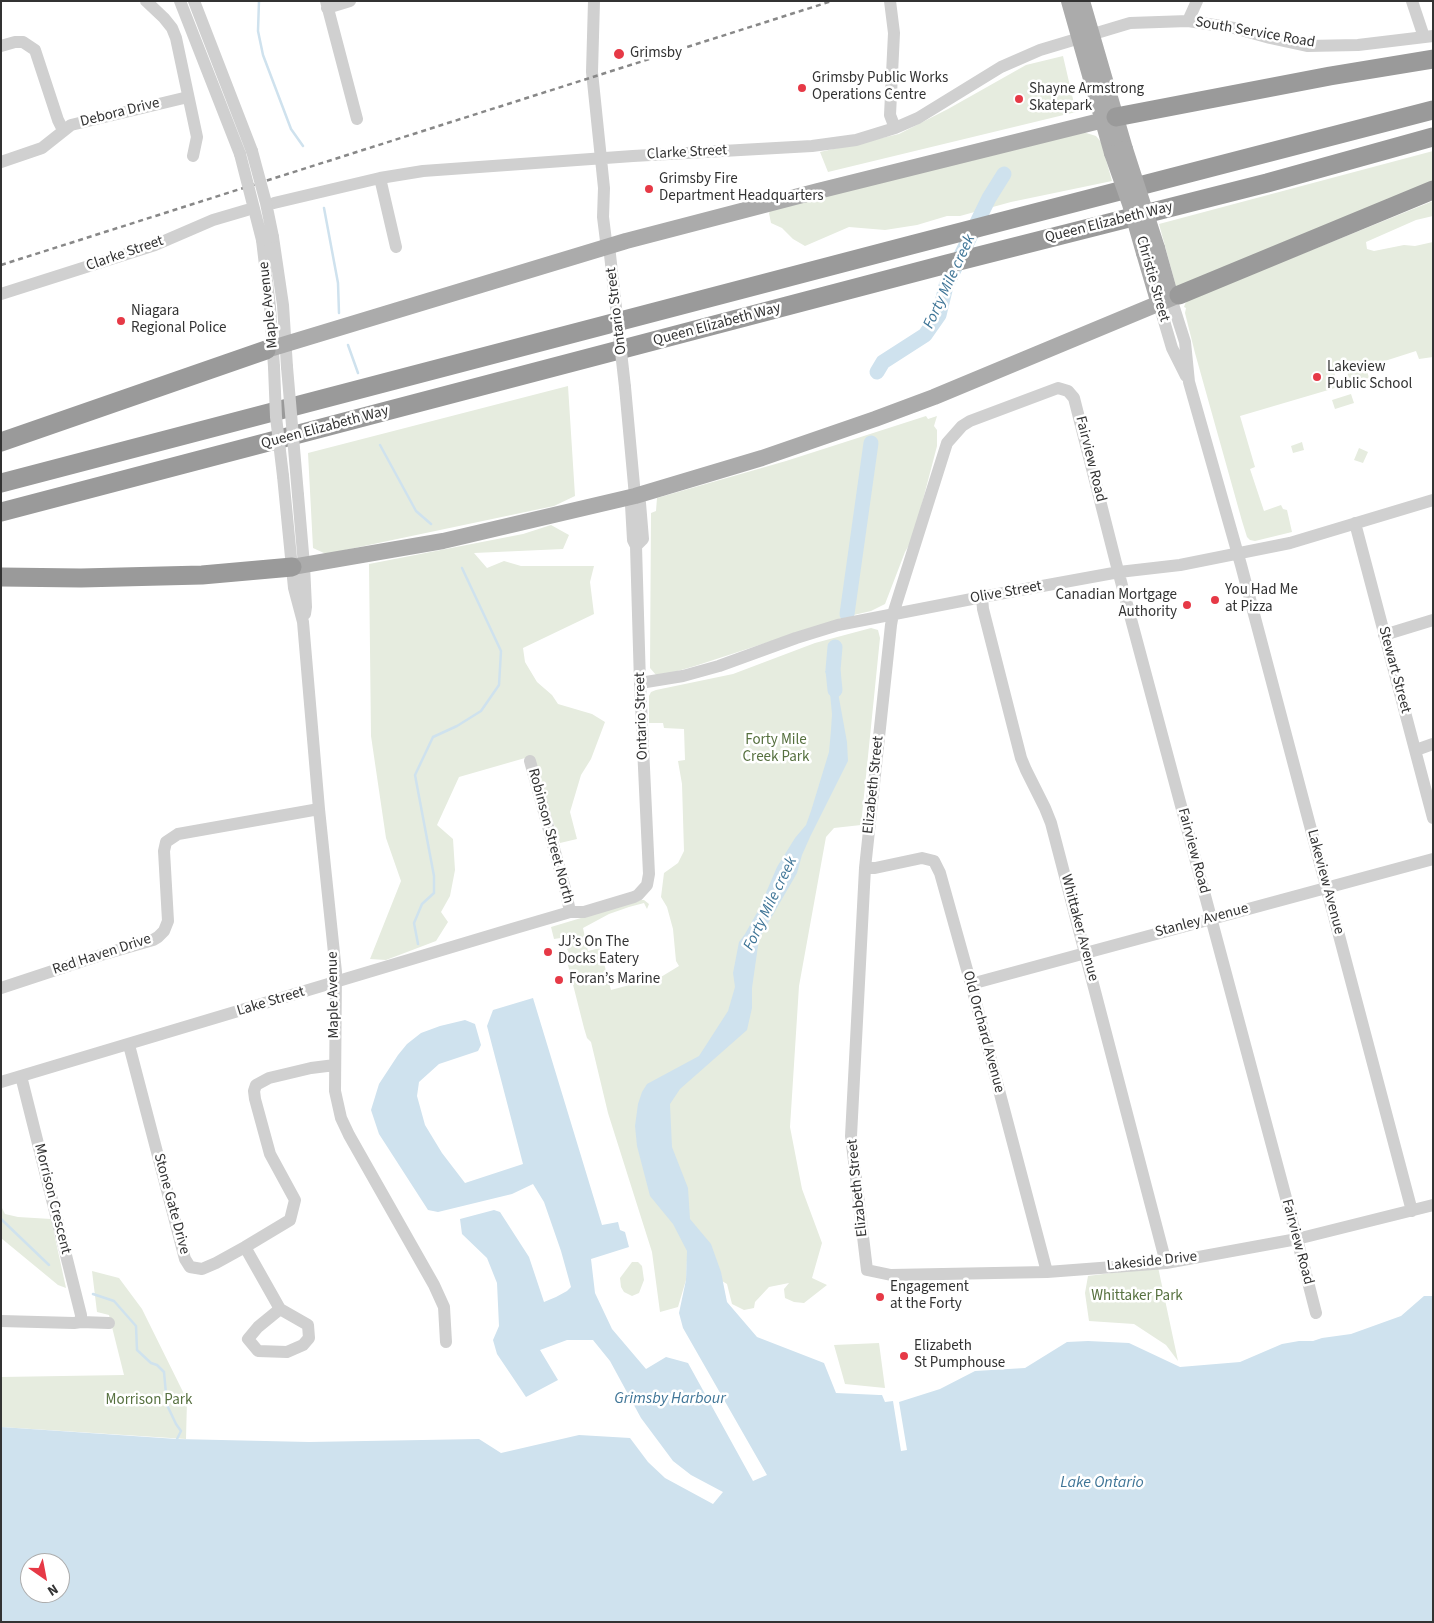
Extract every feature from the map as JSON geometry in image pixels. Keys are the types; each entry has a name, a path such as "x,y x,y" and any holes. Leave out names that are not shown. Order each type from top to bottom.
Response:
{"highway":[{"path":"1109,119 1330,76 1433,60"},
{"name":"Queen Elizabeth Way","path":"1,483 1433,110"},
{"name":"Queen Elizabeth Way","path":"1,512 947,264 1268,183 1433,138"},
{"path":"1170,299 1433,190"},
{"path":"1,442 275,347"},
{"path":"1,577 81,578 202,575 298,566"}],"main road":[{"name":"Christie Street","path":"1069,1 1086,36"},
{"name":"Christie Street","path":"1082,1 1086,36 1119,151 1130,204 1170,299"},
{"path":"275,347 610,246 818,191 1109,119"},
{"path":"298,566 443,541 635,496 762,458 876,419 944,393 1170,299"}],"street":[{"path":"146,1 164,18 172,28 176,38 197,137 193,156"},
{"name":"Maple Avenue","path":"180,1 246,152"},
{"name":"Maple Avenue","path":"194,1 246,152 268,238 275,347 281,367 298,566 294,588 303,622 336,982 335,1092 341,1118 434,1285 444,1307 446,1342"},
{"path":"350,1 327,5 357,119"},
{"name":"Ontario Street","path":"594,1 592,72 604,191 603,217 606,241 610,246 635,496 631,505 633,540 636,546 640,683 650,874 647,886"},
{"path":"890,1 894,33 890,115 895,128"},
{"path":"1188,21 1197,1"},
{"path":"1412,1 1428,37"},
{"name":"South Service Road","path":"1086,36 1130,23 1188,21 1234,28 1307,46 1360,44 1428,37"},
{"name":"Clarke Street","path":"274,203 380,178 423,171 812,146 856,140 895,128 918,118 1001,67 1040,50 1086,36"},
{"path":"1,46 14,42 23,42 35,50 63,130"},
{"name":"Debora Drive","path":"1,162 42,148 71,125 188,96"},
{"path":"380,178 396,247"},
{"name":"Clarke Street","path":"1,294 155,245 213,220 247,210"},
{"name":"Christie Street","path":"1170,299 1172,348 1189,382 1237,553"},
{"name":"Elizabeth Street","path":"867,1270 851,1136 865,868 893,614 947,443 962,426 970,421 1058,388 1068,391"},
{"name":"Fairview Road","path":"1068,391 1074,398 1316,1313"},
{"name":"Olive Street","path":"640,683 683,676 719,666 838,625 1119,572 1180,565 1290,543 1433,500"},
{"name":"Stewart Street","path":"1354,523 1433,818"},
{"name":"Lakeview Avenue","path":"1237,553 1412,1211"},
{"name":"Whittaker Avenue","path":"982,597 983,609 1021,758 1051,824 1166,1263"},
{"path":"1384,635 1433,620"},
{"path":"1416,750 1433,744"},
{"name":"Robinson Street North","path":"530,761 570,912"},
{"name":"Red Haven Drive","path":"1,988 158,937 164,931 168,921 164,851 166,842 178,834 319,809"},
{"name":"Old Orchard Avenue","path":"865,868 875,868 922,858 934,861 940,874 1047,1272"},
{"name":"Stanley Avenue","path":"971,984 1433,859"},
{"name":"Lake Street","path":"1,1082 570,912 584,912 634,897 647,886"},
{"name":"Stone Gate Drive","path":"129,1045 185,1260 190,1267 202,1268 216,1263 290,1220 294,1200 270,1154 254,1090 256,1085 269,1078 311,1068 335,1065"},
{"name":"Morrison Crescent","path":"20,1076 81,1315 81,1322"},
{"name":"Lakeside Drive","path":"867,1270 891,1274 1047,1272 1166,1263 1297,1239 1433,1205"},
{"path":"245,1247 280,1309 308,1325 309,1338 302,1345 287,1352 258,1352 248,1339 258,1327 280,1309"},
{"path":"1,1321 109,1322"}],"green space":[{"path":"1063,56 1076,112 828,172 820,152 899,134 1026,65"},
{"path":"1083,132 1096,136 1101,142 1112,181 1011,202 960,216 947,216 917,225 885,230 849,227 805,246 793,239 782,228 771,223 769,213 772,208"},
{"path":"1433,151 1433,186 1177,290 1159,224"},
{"path":"1433,201 1433,216 1416,220 1366,242 1367,249 1374,251 1433,242 1433,357 1419,359 1416,351 1366,367 1369,378 1240,416 1255,467 1250,469 1264,511 1281,505 1283,509 1287,510 1292,532 1255,541 1247,537 1185,313 1186,308 1184,307 1188,300","holes":["1341,366 1346,368 1348,373 1346,382 1342,384 1336,380 1334,371 1335,368"]},
{"path":"568,386 575,496 554,506 326,554 313,548 308,453"},
{"path":"1351,394 1354,403 1335,409 1332,400"},
{"path":"926,416 928,419 937,416 934,426 937,430 937,446 913,538 905,552 885,604 871,611 845,617 695,666 656,675 650,668 651,513 656,511 657,498 786,461"},
{"path":"1302,442 1304,450 1293,453 1291,446"},
{"path":"1359,448 1368,452 1363,463 1354,460"},
{"path":"551,525 569,535 563,549 474,553 487,568 504,561 521,566 594,566 590,582 594,614 523,648 525,662 537,682 552,695 558,704 592,714 605,722 591,759 581,775 570,812 577,839 560,843 532,756 459,777 437,825 453,839 455,870 450,896 441,912 448,922 436,941 386,960 370,959 401,881 386,838 371,736 369,564 523,534"},
{"name":"Forty Mile Creek Park","path":"871,628 878,630 880,638 861,825 834,828 826,837 799,986 790,1127 802,1189 822,1243 812,1278 827,1285 804,1303 794,1302 785,1298 784,1289 789,1283 769,1287 755,1302 754,1308 744,1310 732,1304 727,1284 687,1260 686,1280 678,1307 660,1312 652,1252 608,1113 591,1042 587,1038 584,1028 567,961 572,959 567,949 569,947 569,939 567,937 554,939 551,927 644,900 649,904 647,909 644,903 629,907 609,914 583,928 588,951 600,948 611,990 640,982 642,985 651,983 679,966 676,961 673,929 667,907 661,897 664,873 678,863 684,851 682,784 678,761 685,760 684,729 664,728 663,723 649,723 649,696 651,692 733,674 815,643"},
{"path":"1,1206 5,1214 18,1217 51,1219 66,1288 58,1285 1,1238"},
{"path":"632,1262 638,1262 642,1266 644,1280 639,1293 632,1296 624,1292 621,1287 620,1278"},
{"name":"Whittaker Park","path":"1158,1267 1178,1361 1166,1345 1134,1324 1089,1321 1085,1293 1088,1276"},
{"name":"Morrison Park","path":"92,1271 119,1278 142,1309 187,1400 186,1439 1,1427 1,1377 124,1375 109,1315 97,1312"},
{"path":"879,1343 885,1388 845,1384 834,1345"}],"water":[{"name":"Lake Ontario","path":"840,669 841,675 837,687 847,742 848,761 810,837 797,873 759,939 752,988 752,1008 747,1030 680,1089 670,1104 672,1147 688,1188 690,1219 711,1244 721,1272 727,1302 757,1337 824,1363 836,1393 882,1395 885,1402 893,1401 901,1451 907,1450 899,1402 940,1389 975,1371 1025,1368 1067,1342 1129,1343 1180,1367 1240,1362 1282,1344 1351,1334 1401,1316 1424,1296 1433,1296 1433,1622 1,1622 1,1427 177,1439 309,1442 479,1439 501,1453 579,1435 630,1438 648,1462 665,1478 713,1504 723,1492 691,1475 673,1461 641,1418 610,1361 593,1340 567,1340 540,1350 558,1380 526,1397 497,1354 493,1340 499,1326 497,1283 487,1258 462,1234 460,1219 494,1210 500,1212 529,1257 544,1302 556,1297 571,1287 544,1202 533,1184 512,1194 438,1212 428,1210 379,1134 371,1110 379,1084 398,1055 407,1044 421,1033 465,1020 475,1024 481,1045 478,1051 439,1064 419,1082 417,1096 425,1125 442,1153 465,1183 523,1164 487,1026 493,1010 533,998 602,1225 618,1222 620,1230 625,1232 629,1247 591,1259 595,1293 612,1329 646,1369 666,1357 688,1363 753,1481 767,1475 683,1328 679,1313 686,1280 687,1251 673,1224 650,1196 637,1146 635,1126 638,1104 647,1084 699,1056 728,1011 735,987 733,973 739,942 759,909 777,867 795,838 806,825 811,811 829,752 832,714 829,683 825,671"}],"waterway":[{"path":"259,1 258,31 263,55 291,129 303,146"},
{"name":"Forty Mile creek","path":"877,372 883,362 925,335 939,315 946,286 989,198 1004,174"},
{"path":"324,208 338,283 339,313"},
{"path":"348,345 358,373"},
{"name":"Forty Mile creek","path":"847,614 871,443"},
{"path":"380,445 416,511 431,524"},
{"path":"418,944 414,923 422,904 434,893 434,876 415,775 433,737 457,726 481,711 499,685 501,651 462,568"},
{"name":"Forty Mile creek","path":"835,647 833,670 835,690"},
{"path":"1,1219 49,1265"},
{"path":"93,1294 114,1301 136,1326 137,1350 164,1372 167,1405 181,1431 177,1439"}],"railway":[{"path":"1,265 832,1"}],"place":[{"name":"Grimsby","path":"619,54"},
{"name":"Grimsby Public Works Operations Centre","path":"802,88"},
{"name":"Shayne Armstrong Skatepark","path":"1019,99"},
{"name":"Grimsby Fire Department Headquarters","path":"649,189"},
{"name":"Niagara Regional Police","path":"121,321"},
{"name":"Lakeview Public School","path":"1317,377"},
{"name":"You Had Me at Pizza","path":"1215,600"},
{"name":"Canadian Mortgage Authority","path":"1187,605"},
{"name":"JJ’s On The Docks Eatery","path":"548,952"},
{"name":"Foran’s Marine","path":"559,980"},
{"name":"Engagement at the Forty","path":"880,1297"},
{"name":"Elizabeth St Pumphouse","path":"904,1356"}],"water label":[{"name":"Grimsby Harbour","path":"670,1399"}]}
